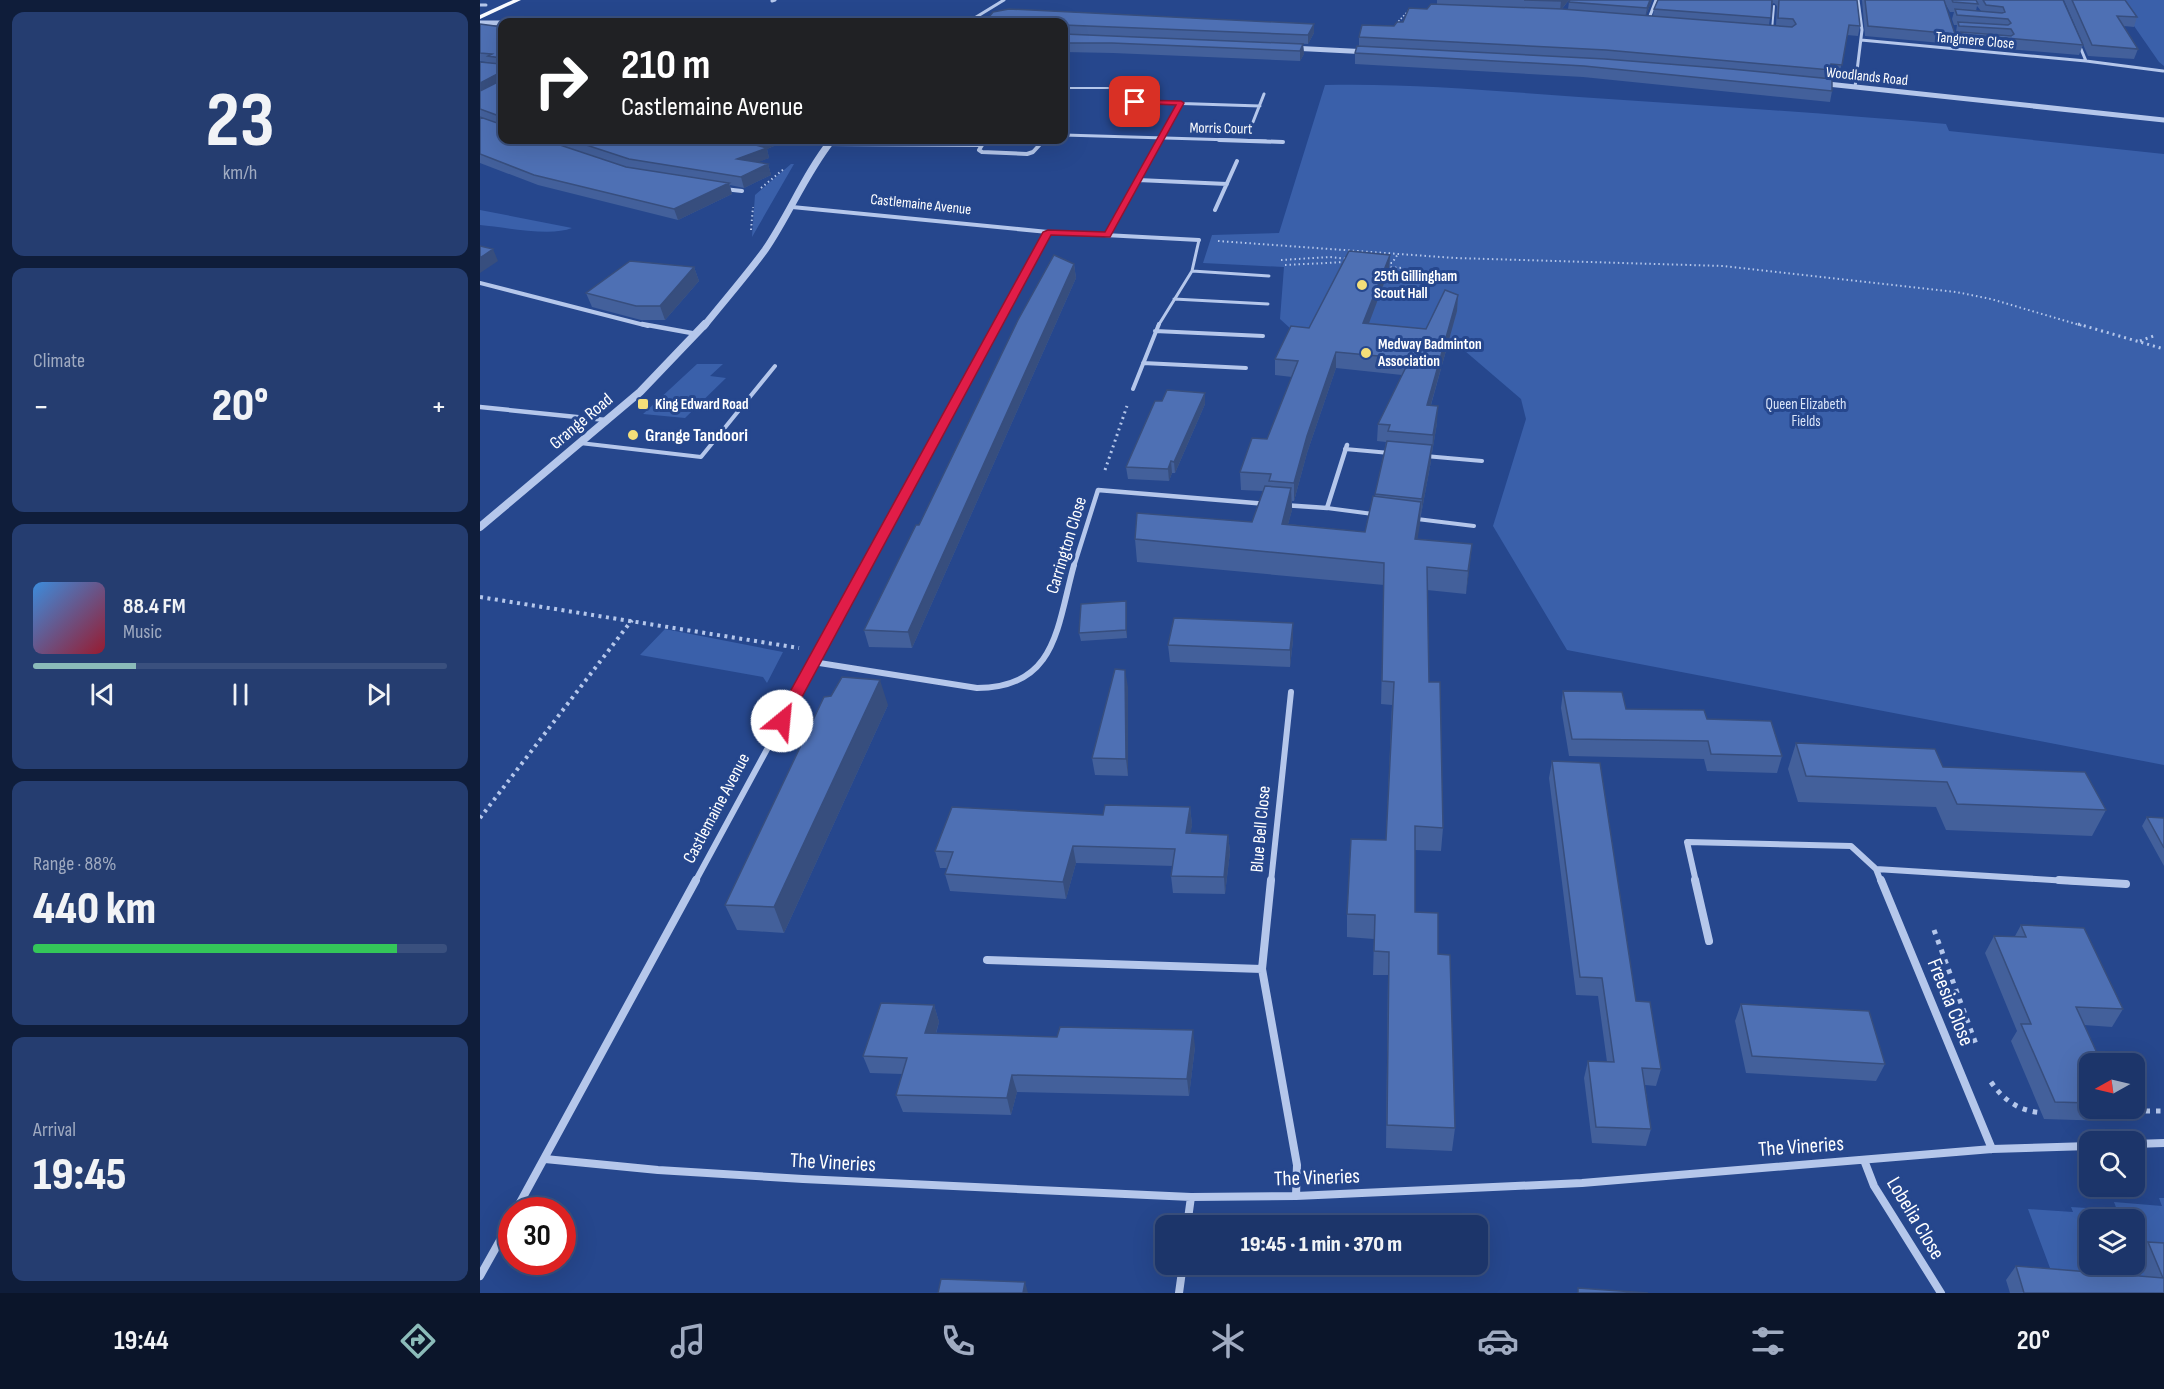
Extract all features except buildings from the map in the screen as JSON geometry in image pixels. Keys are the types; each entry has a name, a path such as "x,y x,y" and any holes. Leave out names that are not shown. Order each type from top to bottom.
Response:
{"main road":[{"path":"480,17 518,0"}],"street":[{"path":"975,18 1004,0"},
{"path":"1637,20 1648,21 1656,0"},
{"path":"1855,87 1861,40 1861,6 1858,0"},
{"path":"499,8 500,18"},
{"path":"480,23 498,23"},
{"path":"1772,32 1781,32"},
{"name":"Tangmere Close","path":"1861,40 2086,61 2163,71"},
{"path":"2077,40 2086,61"},
{"path":"1282,48 1381,52"},
{"name":"Woodlands Road","path":"1809,82 2164,120"},
{"path":"1253,122 1264,94"},
{"path":"1135,102 1260,106"},
{"path":"1107,235 1181,103"},
{"name":"Morris Court","path":"1068,135 1283,141"},
{"name":"Grange Road","path":"480,527 647,385 697,334 764,251 792,207 817,159 828,144"},
{"path":"931,144 982,145 979,150 982,152 1027,154 1033,152 1040,144"},
{"path":"1215,210 1238,161"},
{"path":"1138,180 1227,184"},
{"path":"721,188 742,191"},
{"name":"Castlemaine Avenue","path":"792,207 1048,232 1199,240"},
{"name":"Castlemaine Avenue","path":"523,1197 1048,232"},
{"path":"480,283 650,326 697,334"},
{"path":"480,407 606,420"},
{"path":"1281,505 1327,508 1346,447"},
{"name":"Carrington Close","path":"813,662 977,688 995,688 1016,682 1033,673 1050,652 1081,541 1098,490 1269,504"},
{"name":"Blue Bell Close","path":"1291,692 1262,969 1297,1165 1296,1196"},
{"name":"Freesia Close","path":"1709,941 1687,842 1851,846 1876,869 1992,1149"},
{"path":"1876,869 2126,884"},
{"path":"987,960 1262,969"},
{"path":"2145,1144 2164,1143"},
{"name":"The Vineries","path":"545,1159 658,1170 803,1179 1191,1197 1296,1196 1582,1183 1992,1149 2079,1146"},
{"name":"Lobelia Close","path":"1864,1160 1874,1186 1941,1293"},
{"path":"1189,1215 1191,1197"},
{"path":"480,1276 498,1244"},
{"path":"1179,1293 1181,1275"}],"lane":[{"path":"1772,32 1774,6"},
{"path":"1956,48 1954,39 1965,40"},
{"path":"1068,88 1108,88"},
{"path":"1133,389 1155,331 1192,271 1199,240"},
{"path":"1192,271 1269,276"},
{"path":"1174,299 1268,304"},
{"path":"1155,331 1263,336"},
{"path":"1143,363 1246,368"},
{"path":"578,443 701,457 775,366"},
{"path":"1346,447 1391,453"},
{"path":"1414,455 1482,461"},
{"path":"1327,508 1383,515"},
{"path":"1406,518 1474,526"}],"path":[{"path":"1370,52 1410,9"},
{"path":"757,185 757,190 784,170"},
{"path":"751,234 752,202"},
{"path":"1199,240 1398,254 1723,266 1956,292 1990,299 2164,349"},
{"path":"1398,254 1392,263 1382,264 1402,268"},
{"path":"1276,261 1330,257 1352,261 1281,264"},
{"path":"1339,272 1342,262"},
{"path":"2140,341 2156,335"},
{"path":"1098,490 1133,389"},
{"path":"480,597 819,652"},
{"path":"480,818 632,620"},
{"path":"1935,930 1979,1052"},
{"path":"1987,1074 2006,1100 2023,1111 2058,1113"},
{"path":"2145,1111 2164,1111"}],"green space":[{"path":"2116,0 2164,0 2164,66 2159,62"},
{"name":"Queen Elizabeth Fields","path":"1325,85 1452,88 1900,120 1946,124 1949,131 2164,154 2164,765 1567,650 1493,526 1526,419 1521,399 1465,351 1417,340 1291,329 1280,319 1284,267 1203,263 1212,235 1279,233"},
{"path":"791,164 794,164 752,237 755,195"},
{"path":"480,210 572,228 563,231 540,232 480,225"},
{"path":"697,364 723,364 710,376 726,378 685,418 643,414"},
{"path":"665,629 783,652 767,683 763,677 640,655"},
{"path":"2159,1198 2164,1198 2164,1258 2151,1291 2056,1284 2028,1209 2073,1212 2071,1207 2102,1209 2079,1209 2079,1275 2145,1275 2145,1209 2117,1209 2114,1202 2162,1206"}],"place":[{"name":"25th Gillingham Scout Hall","path":"1362,285"},
{"name":"Medway Badminton Association","path":"1366,353"},
{"name":"King Edward Road","path":"643,404"},
{"name":"Grange Tandoori","path":"633,435"}],"route":[{"path":"782,721 1048,232 1107,235 1181,103 1135,102"}]}
